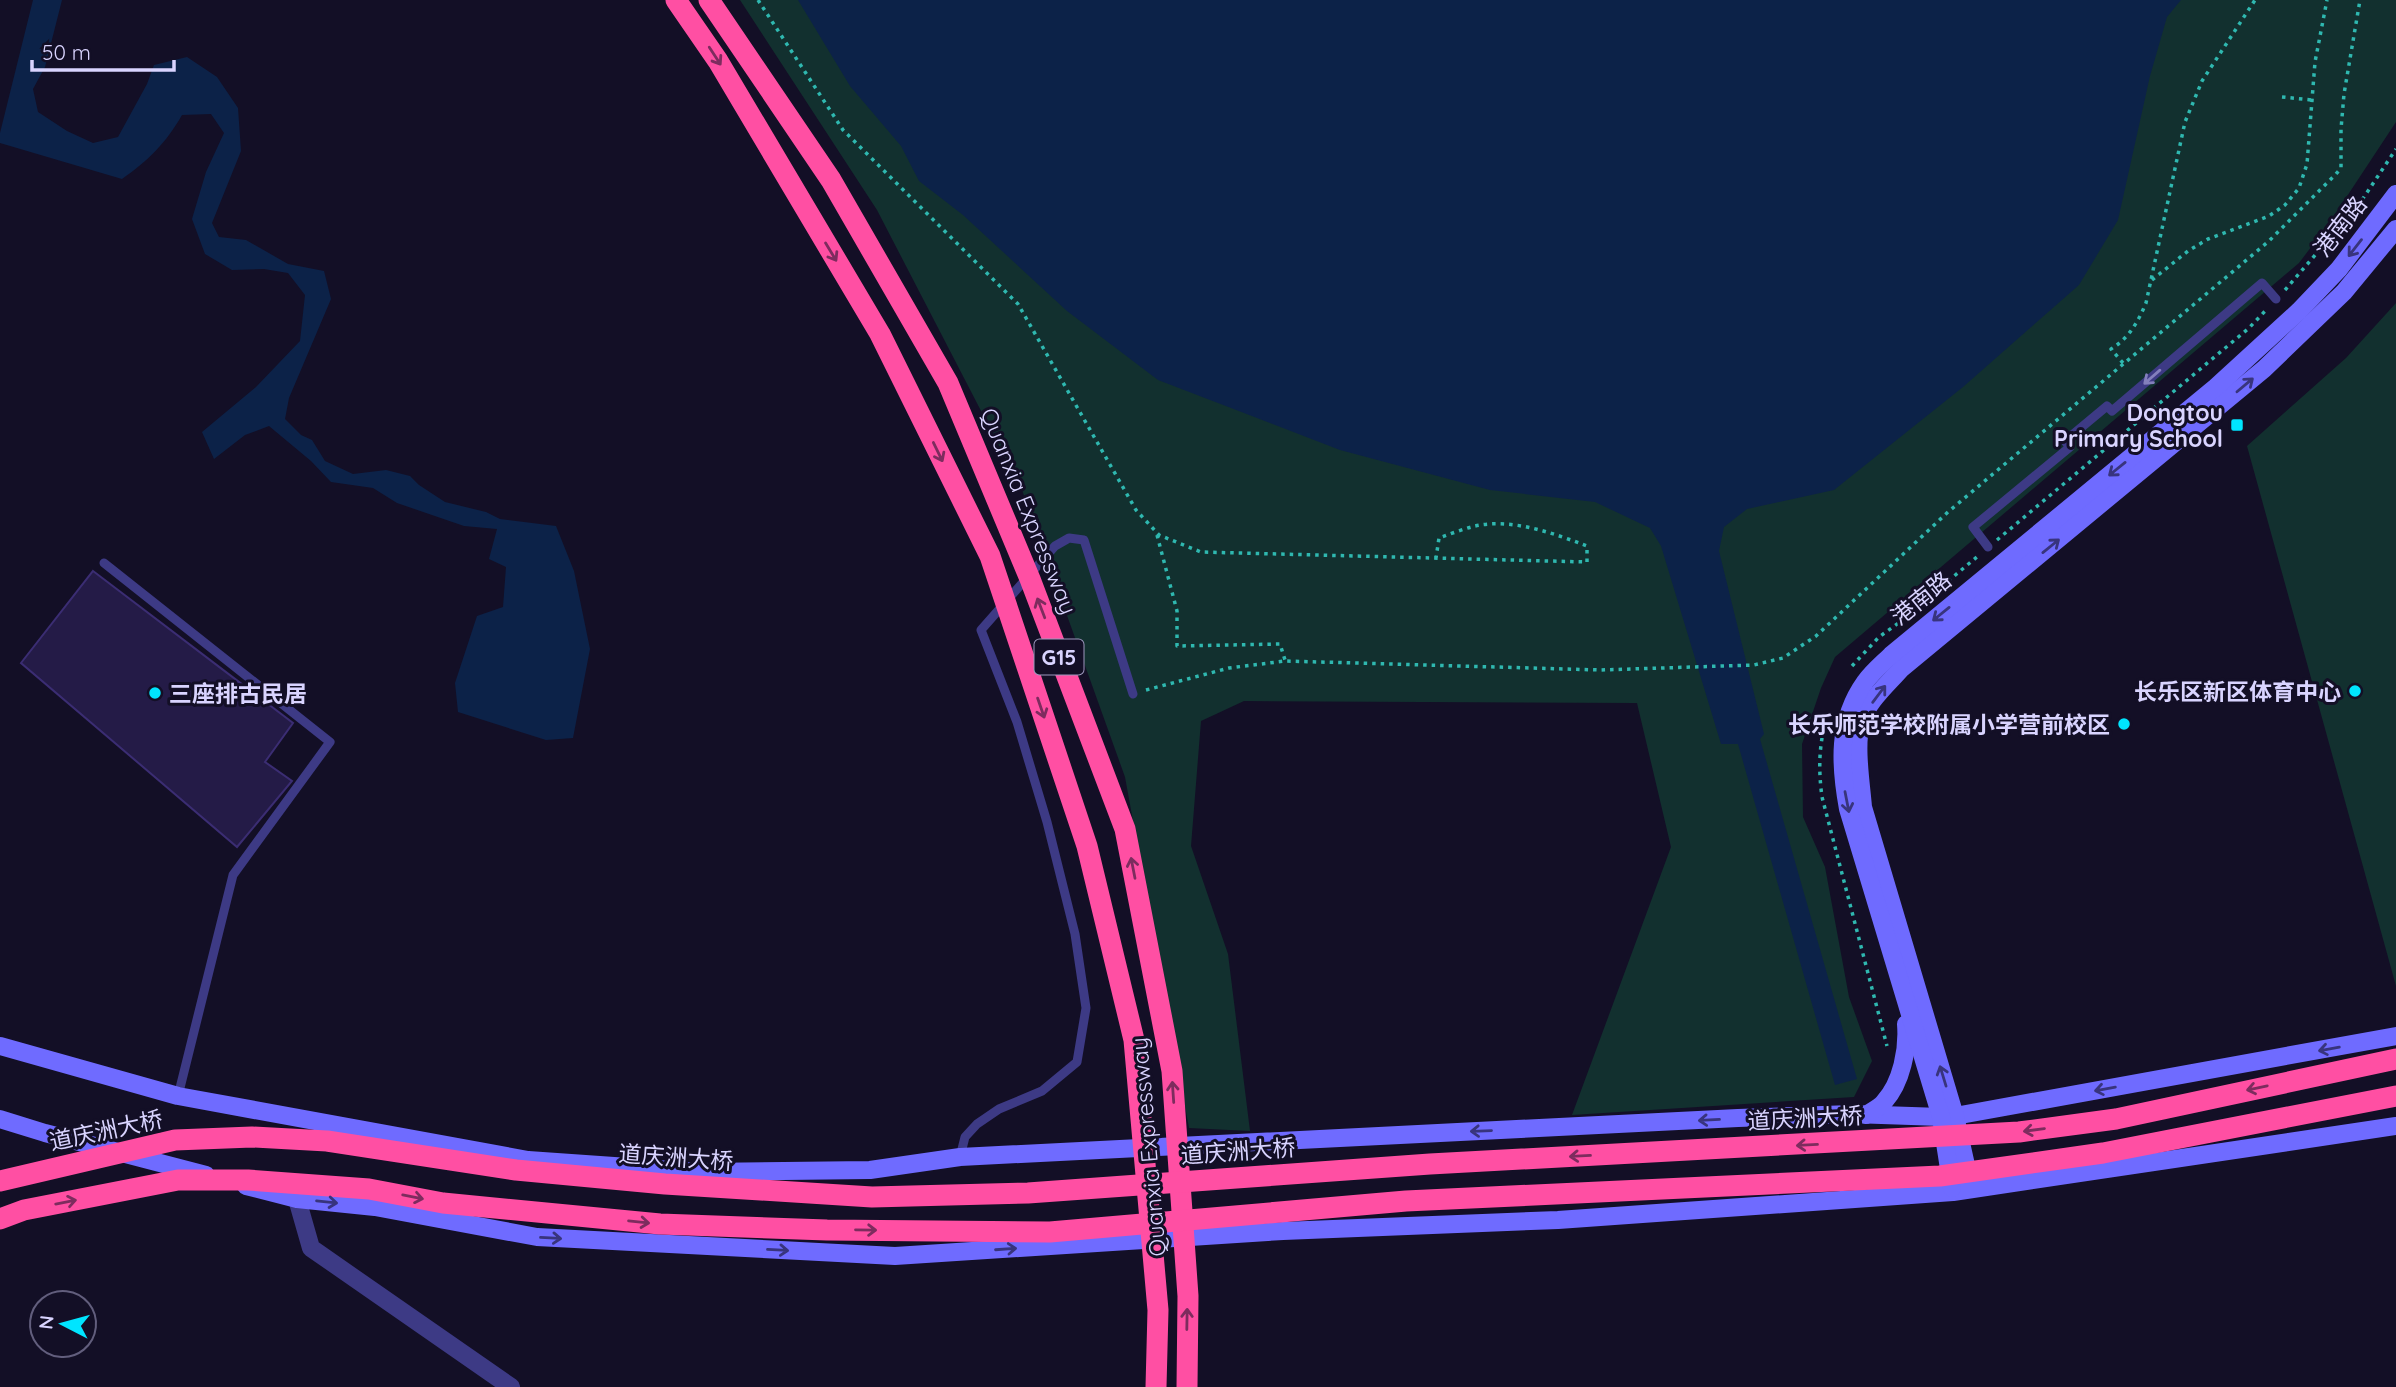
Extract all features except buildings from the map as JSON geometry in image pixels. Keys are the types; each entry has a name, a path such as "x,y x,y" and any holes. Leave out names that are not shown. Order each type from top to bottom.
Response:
{"highway":[{"name":"Quanxia Expressway","path":"676,0 718,61 880,334 990,556 1087,846 1134,1040 1158,1310 1156,1387"},
{"name":"Quanxia Expressway","path":"709,0 831,180 948,383 1030,579 1125,829 1172,1071 1188,1296 1187,1387"},
{"name":"道庆洲大桥","path":"0,1181 175,1140 252,1137 327,1141 516,1170 665,1184 872,1197 1028,1193 1430,1164 2019,1132 2116,1119 2396,1059"},
{"path":"0,1219 24,1210 178,1180 248,1180 369,1189 443,1203 660,1224 827,1230 1050,1232 1406,1201 1940,1176 2103,1153 2396,1096"}],"main road":[{"name":"港南路","path":"1972,1190 1905,999 1847,809 1841,771 1845,723 1865,682 1891,654 2216,387 2299,311 2339,269 2396,194"},
{"name":"港南路","path":"1953,1192 1948,1117 1863,807 1858,764 1861,723 1876,696 1900,669 2224,403 2303,334 2344,292 2396,229"},
{"path":"1866,1115 1883,1104 1902,1068 1907,1033 1905,999"},
{"path":"0,1045 178,1096 528,1160 726,1172 870,1170 960,1157 1738,1118 1866,1115 1948,1117 2396,1036"},
{"path":"0,1119 297,1199 375,1207 537,1237 895,1256 1283,1231 1558,1220 1953,1192 2396,1126"}],"street":[{"path":"297,1199 311,1248 511,1387"}],"lane":[{"path":"1988,547 1973,527 2070,447 2065,441 2107,406 2112,411 2262,283 2276,299"},
{"path":"960,1157 965,1137 977,1124 999,1109 1042,1091 1077,1062 1086,1008 1075,934 1047,822 1017,722 981,630 1055,546 1069,538 1084,540 1133,694"},
{"path":"104,563 330,742 233,875 178,1096"}],"path":[{"path":"758,0 843,130 1018,304 1136,510 1157,533 1201,552 1587,562 1587,545 1539,529 1477,525 1438,538 1436,558"},
{"path":"2123,364 2111,349 2120,343 2137,323 2146,303 2185,122 2194,96 2255,0"},
{"path":"2150,282 2188,251 2208,239 2269,216 2285,205 2299,188 2307,164 2315,62 2327,0"},
{"path":"1133,694 1230,668 1285,661 1601,670 1673,666 1754,666 1783,658 1816,636 1948,512 2284,227 2341,168 2344,94 2360,0"},
{"path":"2282,97 2312,100"},
{"path":"1845,676 1879,637 2249,328 2309,264 2360,203 2396,149"},
{"path":"1157,533 1177,611 1177,646 1280,644 1285,661"},
{"path":"1830,708 1820,740 1818,768 1822,797 1888,1050"}],"green space":[{"path":"740,0 2396,0 2396,122 2330,222 2299,263 1835,657 1802,744 1803,817 1825,867 1849,997 1872,1061 1854,1097 1572,1115 1671,847 1637,703 1244,701 1201,721 1191,846 1228,954 1250,1131 1189,1128 1125,777 1022,490 877,210"},
{"name":"长乐区新区体育中心","path":"2396,303 2396,986 2247,446 2346,358"}],"water":[{"path":"33,0 62,0 45,67 33,89 38,112 67,131 93,143 118,137 147,84 154,65 187,57 217,77 238,108 241,151 212,223 219,237 246,240 288,264 324,271 331,299 289,398 285,419 301,435 312,440 325,461 353,474 386,470 410,476 445,502 486,512 500,519 556,526 574,571 590,649 573,738 546,740 458,712 455,683 477,616 503,607 506,567 489,559 497,529 464,526 397,503 373,488 331,482 311,461 269,426 245,435 214,459 202,432 256,387 300,341 305,295 288,273 264,269 232,270 205,254 192,219 206,172 224,133 211,114 182,115 156,151 122,179 0,143 0,133"},
{"path":"798,0 2181,0 2167,17 2150,76 2118,220 2079,285 1963,387 1834,490 1747,509 1724,527 1719,551 1764,734 1760,739 1857,1079 1835,1085 1738,744 1721,744 1661,546 1650,528 1595,502 1490,490 1340,450 1158,380 1067,311 963,215 919,181 901,146 850,86"}],"place":[{"name":"Dongtou Primary School","path":"2237,425"},
{"name":"长乐区新区体育中心","path":"2355,691"},
{"name":"三座排古民居","path":"155,693"},
{"name":"长乐师范学校附属小学营前校区","path":"2124,724"}]}
